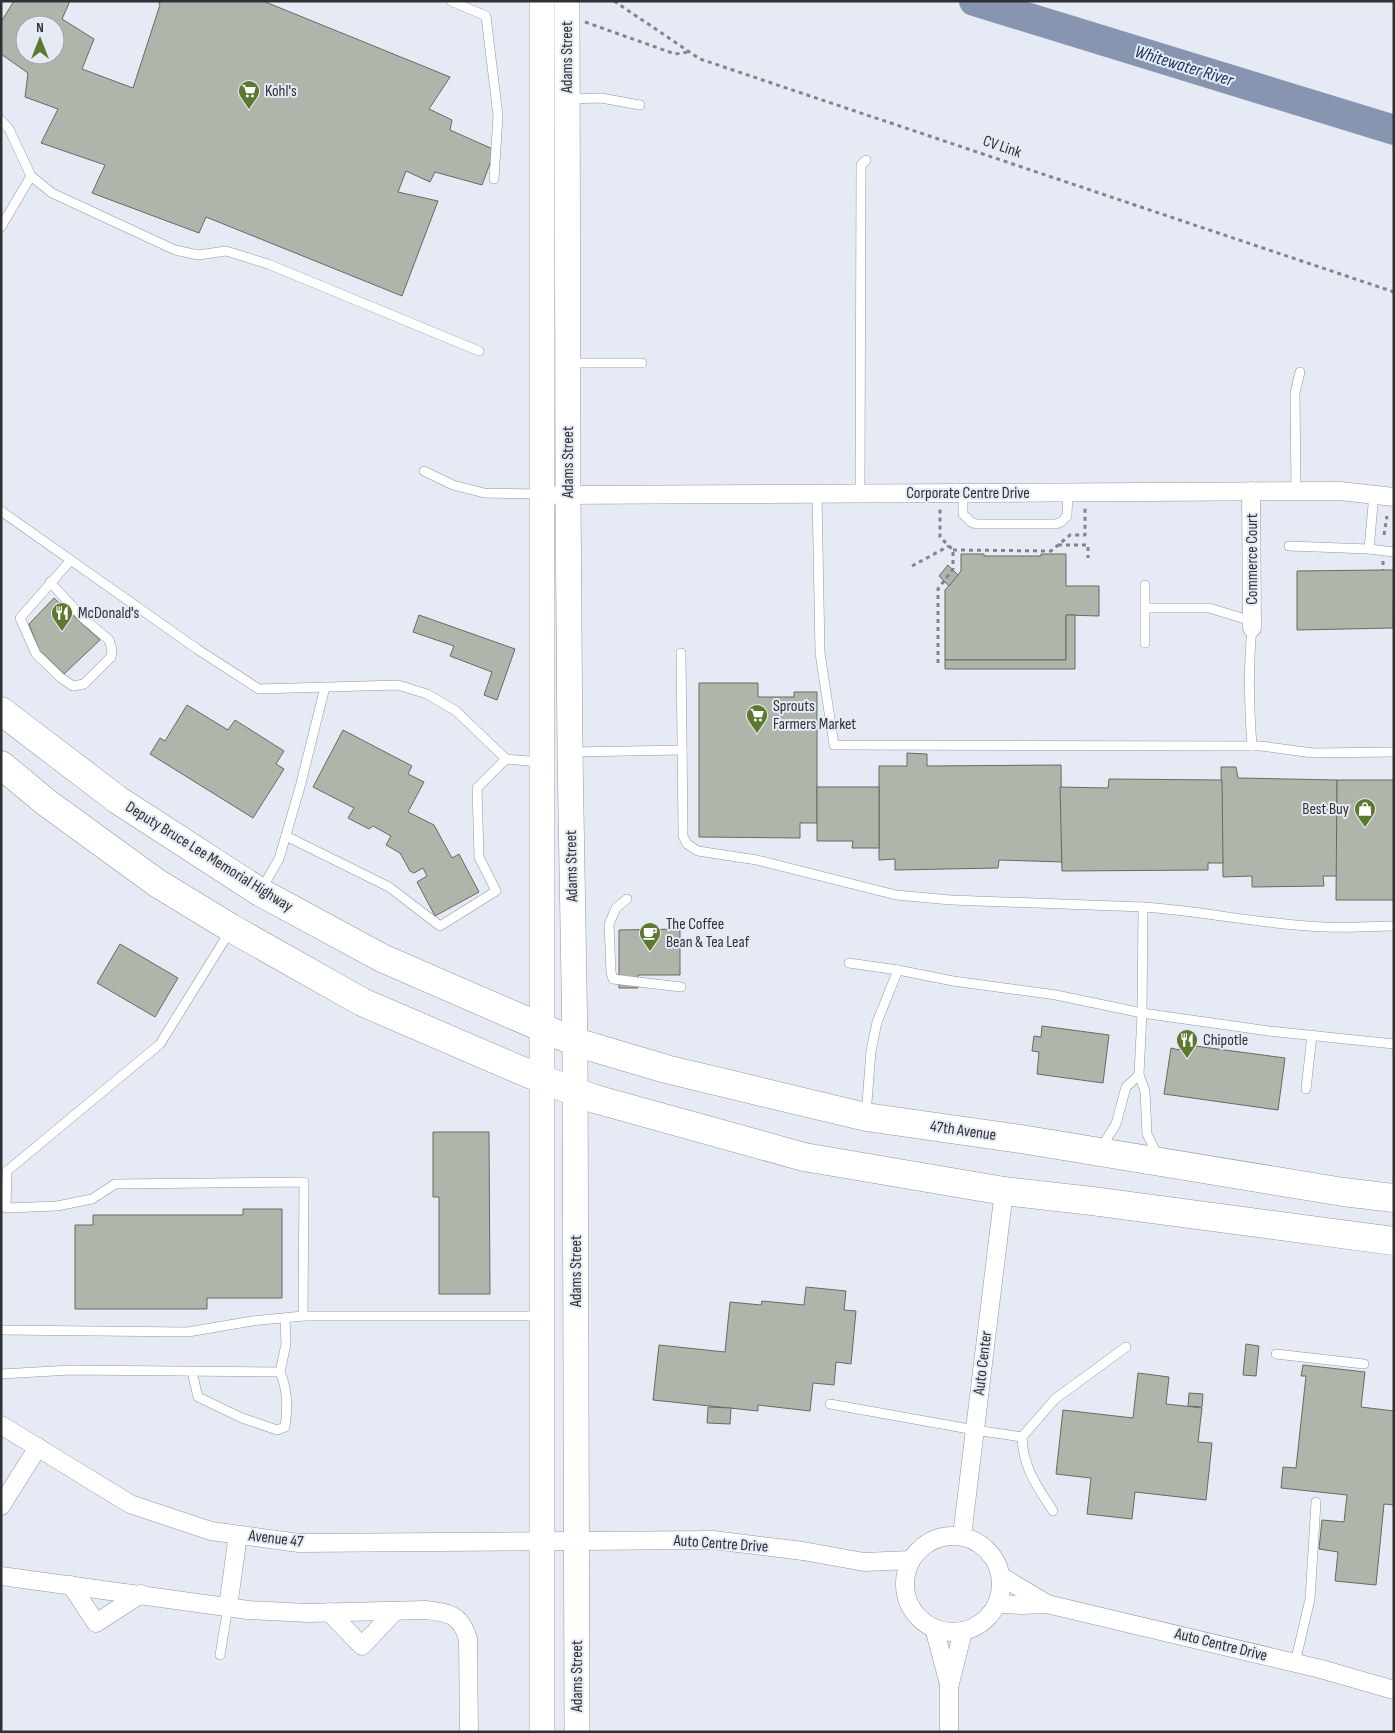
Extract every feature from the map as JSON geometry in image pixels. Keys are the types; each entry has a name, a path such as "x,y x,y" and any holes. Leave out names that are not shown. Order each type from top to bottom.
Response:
{"main road":[{"name":"Deputy Bruce Lee Memorial Highway","path":"1,711 118,800 260,892 382,958 541,1028"},
{"path":"1,765 47,803 157,884 362,1002 541,1079 595,1099 804,1157 1004,1191 1394,1241"},
{"name":"47th Avenue","path":"541,1028 575,1042 666,1069 866,1118 1021,1139 1343,1192 1394,1198"}],"street":[{"name":"Adams Street","path":"542,10 542,1732"},
{"name":"Adams Street","path":"567,15 570,752 575,1042 577,1732"},
{"name":"Commerce Court","path":"1251,491 1252,624"},
{"name":"Corporate Centre Drive","path":"542,494 1340,491 1394,497"},
{"name":"Auto Center","path":"962,1536 1004,1191"},
{"name":"Avenue 47","path":"1,1425 130,1504 211,1531 299,1543 577,1542"},
{"path":"1,1506 38,1448"},
{"path":"228,1607 238,1535"},
{"path":"947,1535 962,1536 976,1541 988,1550 997,1562 1002,1577 1002,1591 992,1614 983,1622 963,1631 948,1632 934,1628 921,1620 912,1608 906,1594 905,1579 911,1560 920,1548 932,1540 947,1535"},
{"name":"Auto Centre Drive","path":"577,1542 712,1540 803,1551 864,1562 905,1579"},
{"name":"Auto Centre Drive","path":"864,1562 911,1560"},
{"path":"1,1576 248,1610 329,1612 442,1611 456,1618 464,1626 468,1639 469,1732"},
{"name":"Auto Centre Drive","path":"1002,1577 1047,1604"},
{"path":"72,1585 96,1623 140,1594"},
{"name":"Auto Centre Drive","path":"997,1604 1047,1604 1295,1663 1394,1690"},
{"path":"329,1612 362,1646 395,1611"},
{"path":"934,1628 950,1687"},
{"path":"949,1732 950,1687 963,1631"}],"lane":[{"path":"451,1 486,16 498,116 494,179"},
{"path":"566,99 601,98 640,106"},
{"path":"1,120 9,129 31,176 52,193 175,250 198,255 226,251 268,264 480,352"},
{"path":"860,493 861,165 866,160"},
{"path":"1,228 31,176"},
{"path":"568,363 642,363"},
{"path":"1296,491 1295,393 1300,372"},
{"path":"424,471 453,485 484,492 512,495 542,494"},
{"path":"963,492 963,514 976,524 1056,524 1067,516 1068,492"},
{"path":"817,494 820,653 834,745 1252,746 1313,753 1394,752"},
{"path":"1369,549 1374,494"},
{"path":"1,511 197,649 259,689 398,685 428,694 456,711 506,759 541,762"},
{"path":"1289,546 1369,549 1394,552"},
{"path":"50,582 70,604 109,640 112,650 111,657 84,684 73,686 61,678 36,654 20,618 50,582 70,560"},
{"path":"1145,585 1145,643"},
{"path":"1145,608 1209,608 1252,624 1249,657 1252,746"},
{"path":"681,653 684,836 687,844 698,851 757,860 858,886 911,897 1143,906 1277,923 1325,927 1394,926"},
{"path":"260,892 279,859 300,787 324,687"},
{"path":"570,752 682,750"},
{"path":"286,836 389,887 440,926 496,890 479,857 476,788 506,759"},
{"path":"627,899 616,908 609,924 610,972 614,979 681,987"},
{"path":"1143,906 1142,1013 1139,1075 1145,1091 1147,1134 1162,1162"},
{"path":"231,928 160,1044 7,1170 3,1208 57,1206 92,1199 115,1184 304,1182 303,1316"},
{"path":"849,963 1056,996 1142,1013 1394,1044"},
{"path":"866,1118 871,1051 878,1022 898,970"},
{"path":"1306,1089 1312,1035"},
{"path":"1098,1152 1116,1124 1126,1087 1139,1075"},
{"path":"1,1330 188,1332 252,1321 303,1316 542,1316"},
{"path":"192,1372 198,1397 242,1418 277,1430 286,1427 286,1386 280,1372 286,1344 285,1318"},
{"path":"1053,1511 1028,1469 1022,1453 1022,1437 1055,1399 1126,1347"},
{"path":"1276,1354 1364,1364"},
{"path":"1,1374 71,1370 280,1372"},
{"path":"830,1404 1022,1437"},
{"path":"1295,1663 1310,1599 1316,1502"},
{"path":"220,1656 228,1607"}],"path":[{"name":"CV Link","path":"614,1 700,59 1394,292"},
{"path":"567,15 675,54 689,52"},
{"path":"940,508 940,537 953,550 1051,551 1070,535 1085,535 1085,508"},
{"path":"1384,539 1387,516"},
{"path":"1058,545 1088,545 1088,558"},
{"path":"912,566 949,546"},
{"path":"938,663 938,589 953,569 953,550"},
{"path":"948,575 953,580"}],"building":[{"path":"14,1 70,1 64,15 15,15 15,64 1,54 1,22"},
{"path":"158,1 263,1 450,77 429,109 452,120 450,130 495,150 482,185 435,172 430,182 406,171 398,192 438,201 402,296 206,217 199,233 92,193 105,165 41,143 58,109 25,97 28,73 17,65 65,65 65,21 94,39 82,69 133,88 160,5"},
{"path":"961,554 1041,556 1041,554 1066,554 1066,586 1099,586 1099,616 1066,615 1066,660 945,660 945,590 961,571"},
{"path":"948,565 958,575 949,586 939,576"},
{"path":"1394,570 1393,628 1297,630 1297,571"},
{"name":"McDonald's","path":"54,598 100,640 64,674 39,650 29,624"},
{"path":"419,615 515,649 497,700 484,695 492,672 450,656 454,646 413,632"},
{"path":"1066,615 1075,615 1075,669 945,669 945,660 1066,660"},
{"path":"699,683 758,683 758,697 794,697 794,692 817,692 817,823 800,823 800,838 699,837"},
{"path":"187,705 228,730 235,720 284,751 276,764 284,769 253,818 150,754 160,738 165,741"},
{"path":"343,730 412,766 408,774 424,782 408,812 434,825 452,858 459,854 479,892 435,916 417,882 427,876 423,868 414,873 410,871 400,853 386,845 391,836 373,826 369,829 348,818 354,808 313,787"},
{"path":"907,753 927,754 927,766 1061,765 1062,862 999,860 998,868 895,870 895,859 879,860 879,766 907,766"},
{"path":"1221,767 1236,767 1238,778 1337,780 1337,876 1323,876 1324,886 1252,887 1252,876 1223,877"},
{"path":"1109,779 1222,780 1223,863 1208,863 1208,870 1062,871 1060,787 1108,788"},
{"name":"Best Buy","path":"1337,780 1394,780 1394,900 1336,900"},
{"path":"817,787 879,787 879,848 852,848 853,841 817,841"},
{"name":"The Coffee Bean & Tea Leaf","path":"680,929 680,975 638,975 638,988 619,988 619,930"},
{"path":"120,944 178,978 155,1017 97,983"},
{"path":"1042,1026 1109,1035 1103,1083 1037,1074 1039,1052 1032,1051 1034,1036 1041,1037"},
{"path":"1180,1044 1285,1058 1278,1110 1164,1094 1171,1048 1179,1050"},
{"path":"433,1132 489,1132 490,1294 439,1294 439,1197 433,1197"},
{"path":"243,1209 282,1209 282,1298 207,1298 207,1309 75,1309 75,1225 93,1225 93,1215 243,1215"},
{"path":"806,1287 846,1291 844,1310 856,1311 851,1364 836,1362 834,1385 813,1383 810,1411 758,1405 758,1411 653,1400 659,1345 725,1352 730,1302 761,1305 762,1301 804,1305"},
{"path":"1246,1344 1259,1346 1256,1376 1243,1375"},
{"path":"1303,1365 1365,1372 1361,1407 1394,1411 1394,1505 1384,1504 1376,1585 1335,1581 1338,1552 1319,1549 1322,1520 1344,1522 1347,1495 1281,1488 1283,1467 1296,1468 1306,1376 1301,1376"},
{"path":"1138,1373 1169,1377 1166,1404 1202,1408 1198,1442 1212,1443 1206,1500 1135,1492 1132,1519 1087,1514 1091,1478 1056,1474 1063,1410 1133,1418"},
{"path":"1189,1393 1203,1394 1202,1407 1188,1406"},
{"path":"708,1407 731,1408 730,1424 707,1423"}],"waterway":[{"name":"Whitewater River","path":"974,1 1394,130"}],"place":[{"name":"Kohl's","path":"249,110"},
{"name":"McDonald's","path":"62,632"},
{"name":"Sprouts Farmers Market","path":"757,734"},
{"name":"Best Buy","path":"1365,828"},
{"name":"The Coffee Bean & Tea Leaf","path":"650,952"},
{"name":"Chipotle","path":"1187,1059"}]}
